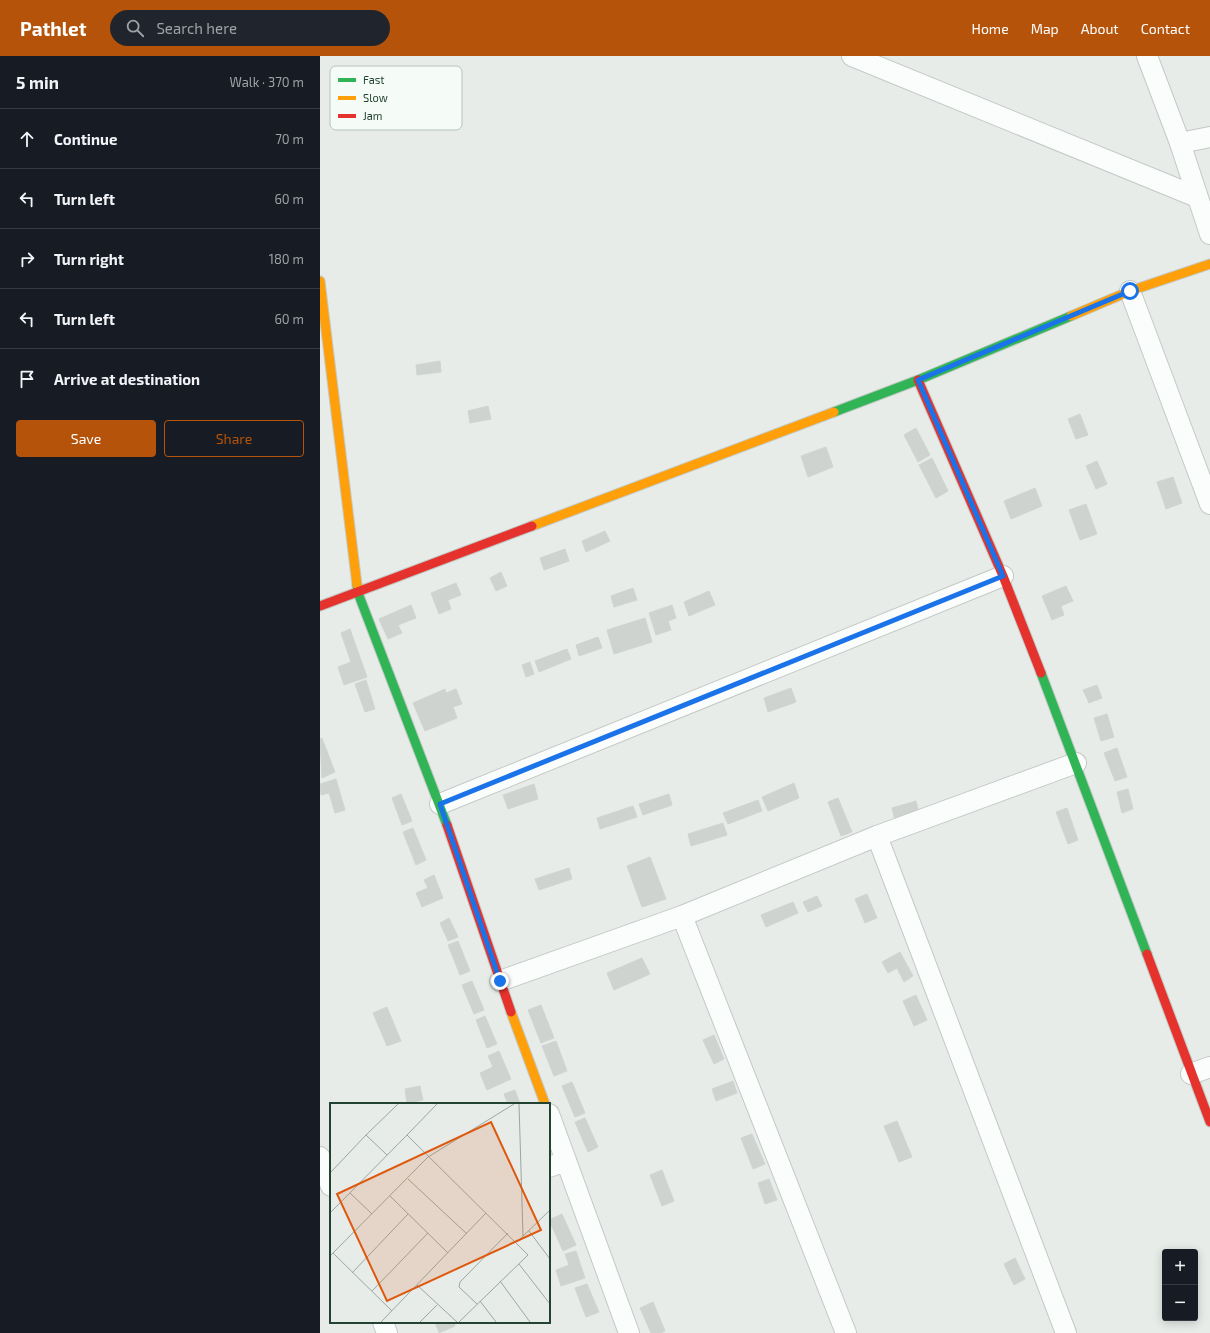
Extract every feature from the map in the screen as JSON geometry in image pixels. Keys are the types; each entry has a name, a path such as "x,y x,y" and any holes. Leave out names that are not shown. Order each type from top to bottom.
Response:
{"street":[{"path":"852,56 1196,197"},
{"path":"1147,56 1180,143 1196,197 1210,234"},
{"path":"1180,143 1210,137"},
{"path":"320,606 358,593 918,380 1130,291 1210,264"},
{"path":"320,280 358,593 440,804 500,981 545,1103"},
{"path":"1130,291 1210,504"},
{"path":"918,380 1003,576 1076,763 1190,1074 1210,1122"},
{"path":"440,804 1003,576"},
{"path":"500,981 682,916 877,836 1076,763"},
{"path":"877,836 1066,1333"},
{"path":"682,916 846,1333"},
{"path":"1190,1074 1210,1067"},
{"path":"550,1120 558,1164 629,1333"},
{"path":"320,1157 330,1183"},
{"path":"383,1323 387,1333"}],"building":[{"path":"440,361 441,372 417,375 416,365"},
{"path":"488,406 491,419 470,423 468,411"},
{"path":"1080,414 1088,435 1076,439 1068,419"},
{"path":"916,428 930,455 918,462 904,435"},
{"path":"826,447 833,467 808,477 801,456"},
{"path":"932,458 948,491 936,498 919,465"},
{"path":"1097,461 1107,484 1096,489 1086,466"},
{"path":"1173,477 1182,503 1166,509 1157,482"},
{"path":"1035,488 1042,506 1011,519 1004,501"},
{"path":"1086,504 1097,534 1080,540 1069,510"},
{"path":"605,531 610,541 586,552 582,541"},
{"path":"565,549 569,561 544,570 540,558"},
{"path":"501,572 507,586 496,591 490,578"},
{"path":"456,583 461,595 448,600 451,609 439,614 431,593"},
{"path":"1066,586 1073,601 1061,606 1064,615 1052,620 1042,596"},
{"path":"633,588 637,600 614,607 611,596"},
{"path":"709,591 715,605 689,616 684,602"},
{"path":"411,605 416,618 398,625 402,633 388,639 379,619"},
{"path":"672,605 676,618 668,621 671,630 656,635 649,613"},
{"path":"645,618 652,642 614,654 607,630"},
{"path":"350,629 367,677 344,685 338,667 351,662 341,633"},
{"path":"598,637 602,648 579,656 576,645"},
{"path":"567,649 571,659 539,672 535,661"},
{"path":"530,662 534,674 526,677 522,665"},
{"path":"366,680 375,709 365,712 355,684"},
{"path":"1097,685 1102,698 1089,703 1083,690"},
{"path":"791,688 796,702 768,712 764,698"},
{"path":"445,689 446,693 456,689 462,704 453,707 457,718 425,731 413,703"},
{"path":"1107,714 1114,737 1101,741 1094,718"},
{"path":"322,738 335,772 322,778 320,739"},
{"path":"1117,748 1127,777 1115,781 1104,753"},
{"path":"336,779 345,810 335,813 329,793 321,795 320,784"},
{"path":"794,783 799,798 768,811 762,797"},
{"path":"534,784 538,799 508,809 503,795"},
{"path":"1128,789 1133,809 1122,813 1117,792"},
{"path":"401,794 412,821 402,825 392,798"},
{"path":"669,794 672,805 643,815 639,804"},
{"path":"838,798 852,832 841,836 828,802"},
{"path":"758,800 762,811 728,824 723,813"},
{"path":"916,801 919,814 895,821 892,808"},
{"path":"633,806 637,817 600,829 597,818"},
{"path":"1067,808 1078,840 1068,844 1056,812"},
{"path":"723,823 727,835 691,846 688,834"},
{"path":"413,828 426,860 416,865 403,832"},
{"path":"650,857 666,899 642,907 627,866"},
{"path":"569,868 572,879 539,890 535,879"},
{"path":"434,875 443,898 422,907 416,893 428,888 424,880"},
{"path":"867,894 877,918 865,923 855,899"},
{"path":"817,896 822,906 808,912 803,902"},
{"path":"793,902 798,913 766,927 761,915"},
{"path":"449,918 458,937 448,941 440,923"},
{"path":"458,941 470,971 460,975 448,945"},
{"path":"900,952 913,976 904,982 897,968 888,973 882,962"},
{"path":"642,958 650,974 614,990 607,973"},
{"path":"472,981 484,1010 474,1014 462,985"},
{"path":"916,995 927,1020 914,1026 903,1001"},
{"path":"541,1005 554,1038 541,1043 528,1010"},
{"path":"387,1007 401,1041 387,1046 373,1013"},
{"path":"485,1016 497,1044 487,1048 476,1020"},
{"path":"714,1035 724,1059 714,1064 703,1040"},
{"path":"556,1041 567,1071 554,1076 542,1046"},
{"path":"499,1051 511,1079 487,1090 480,1073 493,1067 488,1056"},
{"path":"733,1081 737,1093 716,1101 712,1089"},
{"path":"572,1082 585,1113 575,1117 562,1086"},
{"path":"420,1086 423,1100 407,1103 405,1089"},
{"path":"515,1090 520,1103 508,1103 504,1094"},
{"path":"585,1118 598,1147 588,1152 575,1122"},
{"path":"897,1121 912,1157 899,1162 884,1126"},
{"path":"752,1134 765,1164 753,1169 741,1138"},
{"path":"662,1170 674,1201 662,1206 650,1175"},
{"path":"769,1179 777,1200 765,1204 758,1183"},
{"path":"562,1214 576,1245 563,1251 550,1220"},
{"path":"576,1251 585,1278 561,1286 556,1270 569,1265 565,1254"},
{"path":"1015,1258 1025,1279 1014,1285 1004,1264"},
{"path":"587,1284 599,1312 586,1317 575,1288"},
{"path":"653,1302 665,1331 661,1333 651,1333 640,1308"},
{"path":"435,1323 454,1323 455,1326 439,1333"}],"traffic: fast":[{"path":"834,412 918,380 1071,316"},
{"path":"357,585 358,593 447,825"},
{"path":"1041,673 1147,954"}],"traffic: slow":[{"path":"1071,316 1130,291 1210,264"},
{"path":"320,281 357,585"},
{"path":"532,526 834,412"},
{"path":"511,1012 545,1103"}],"traffic: jam":[{"path":"918,380 1003,576 1041,673"},
{"path":"320,606 532,526"},
{"path":"447,825 511,1012"},
{"path":"1147,954 1210,1122"}],"route":[{"path":"500,981 440,804 1003,576 918,380 1130,291"}]}
